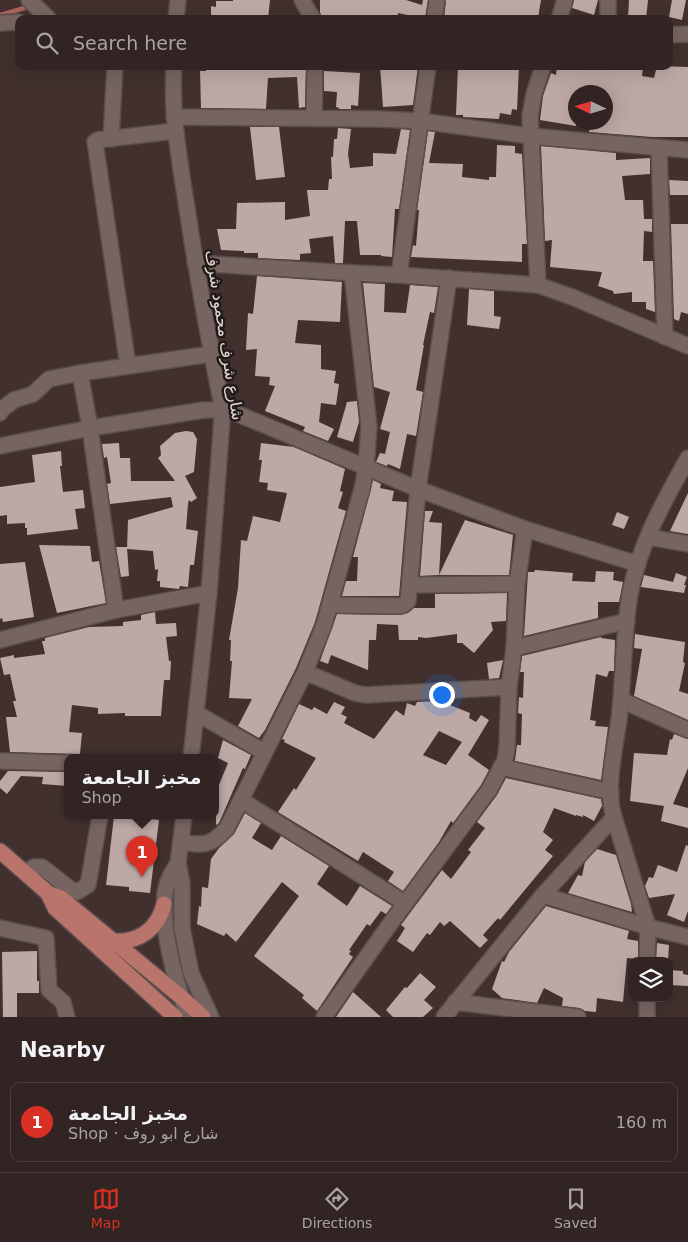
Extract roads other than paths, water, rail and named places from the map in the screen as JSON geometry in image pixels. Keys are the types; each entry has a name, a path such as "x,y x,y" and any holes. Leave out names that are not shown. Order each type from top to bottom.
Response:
{"main road":[{"path":"0,851 48,893 60,898 181,997 202,1017"},
{"path":"48,893 55,908 175,1017"},
{"path":"113,942 133,940 150,930 157,922 164,904"}],"street":[{"path":"30,0 45,15"},
{"path":"176,15 178,0"},
{"path":"302,0 311,15"},
{"path":"435,15 437,0"},
{"path":"559,15 565,0"},
{"path":"608,0 608,15"},
{"path":"0,23 15,22"},
{"path":"673,35 688,34"},
{"path":"111,138 115,70"},
{"name":"شارع شرف محمود شرف","path":"174,70 175,124 195,263 222,410 209,593 191,754"},
{"path":"314,118 315,70"},
{"path":"399,274 427,70"},
{"path":"538,286 530,136 532,105 542,70"},
{"path":"128,366 95,143 98,140 175,124 314,118 380,119 421,121 530,136 688,150"},
{"path":"659,148 665,336"},
{"path":"195,263 352,273 399,274 538,286 572,297 688,346"},
{"path":"181,842 205,845 214,840 227,828 304,672 330,606 366,468 368,426 352,273"},
{"path":"330,606 403,606 408,600 418,490 449,278"},
{"path":"0,413 1,410 14,400 33,394 49,379 211,354"},
{"path":"80,373 90,428 116,610"},
{"path":"0,446 90,428 204,410 233,412 418,490 525,529 638,564"},
{"path":"647,957 648,927 610,803 630,596 638,564 648,537 688,458"},
{"path":"324,1017 405,903 489,790 505,760 517,584 525,529"},
{"path":"648,537 688,544"},
{"path":"410,585 517,584"},
{"path":"0,640 116,610 209,593"},
{"path":"514,648 627,621"},
{"path":"304,672 355,693 366,695 509,687"},
{"path":"621,700 688,730"},
{"path":"196,713 264,752"},
{"path":"0,761 64,763"},
{"path":"501,766 611,792"},
{"path":"241,800 405,903"},
{"path":"444,1017 543,895 614,818"},
{"path":"26,873 34,867 42,867 73,891 77,892 88,885 99,819"},
{"path":"184,819 178,864 182,883 184,944 191,972 210,1017"},
{"path":"178,864 168,883 164,904 171,961 188,1017"},
{"path":"543,895 648,927 688,937"},
{"path":"0,928 46,938 49,990 63,1002 67,1017"},
{"path":"455,1002 578,1017"},
{"path":"647,1002 647,1017"}],"waterway":[{"path":"0,15 28,7"}],"place":[{"name":"مخبز الجامعة","path":"142,877"}]}
